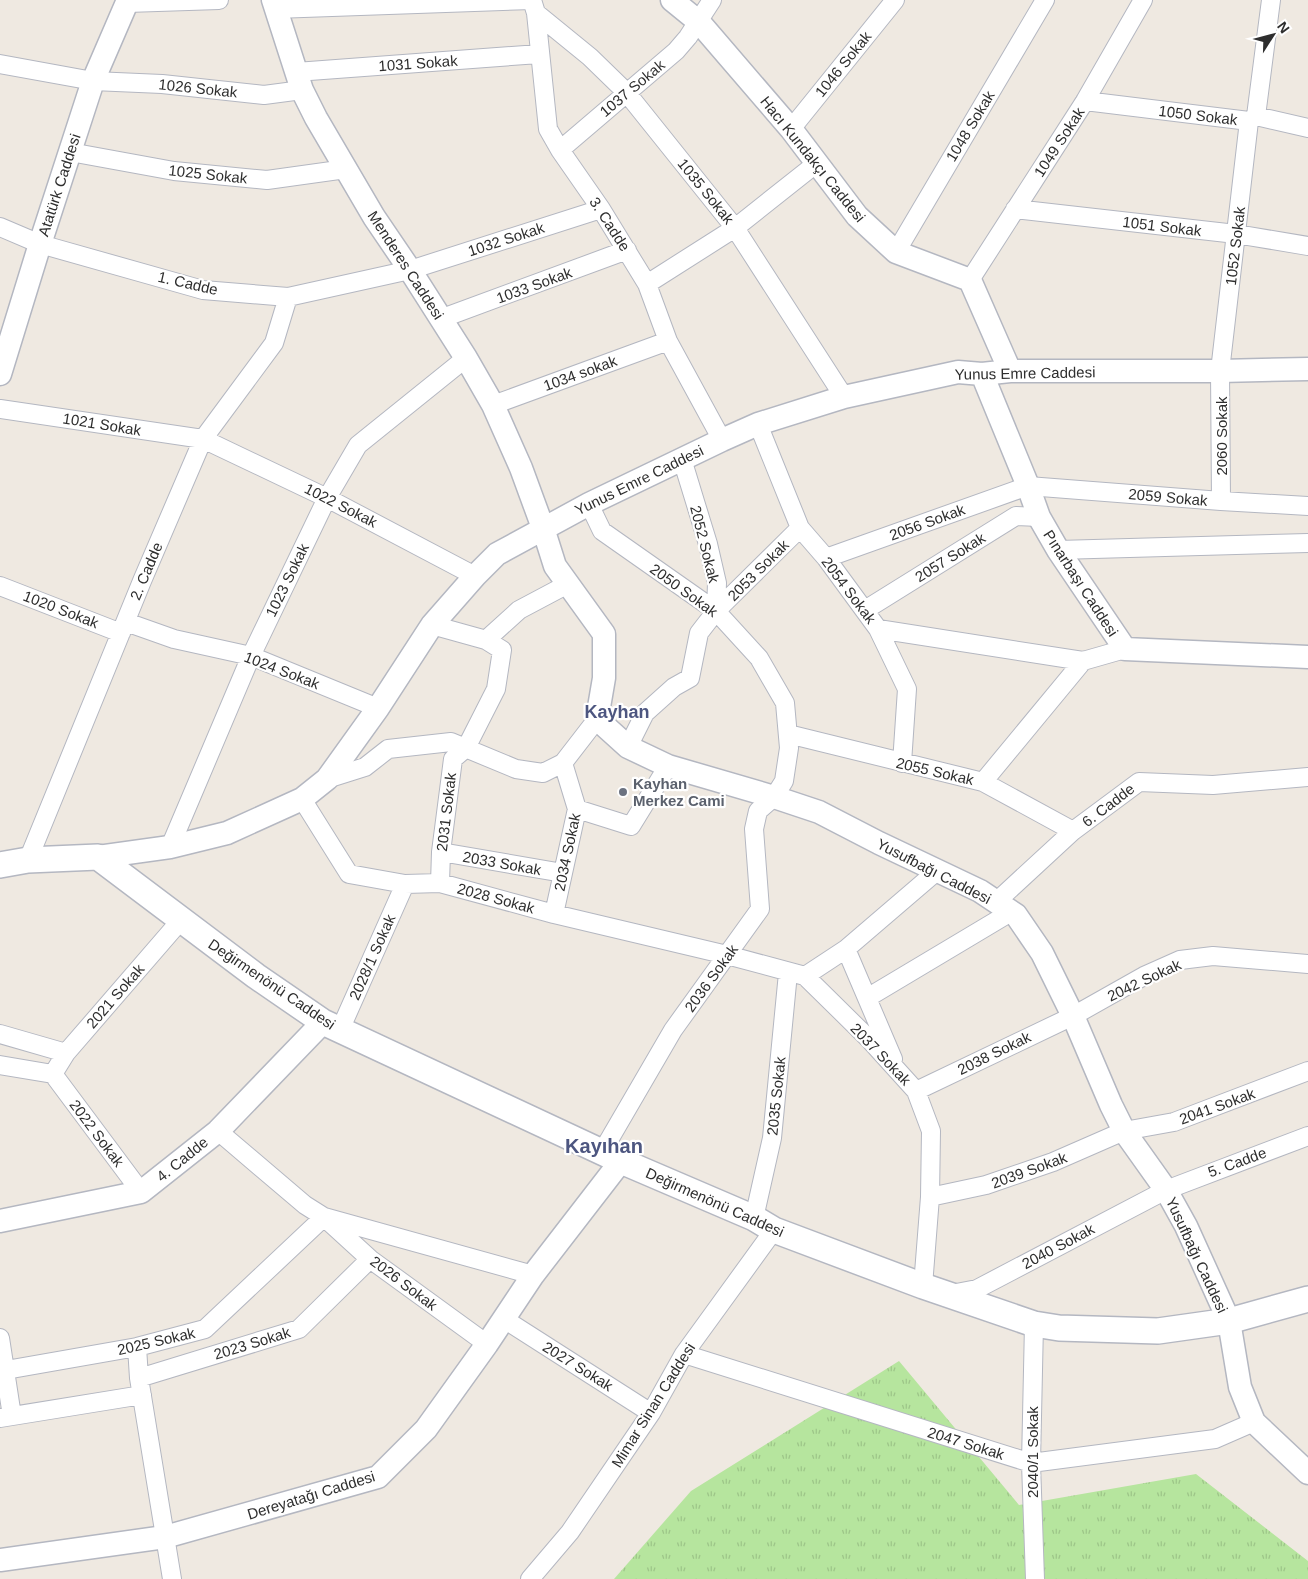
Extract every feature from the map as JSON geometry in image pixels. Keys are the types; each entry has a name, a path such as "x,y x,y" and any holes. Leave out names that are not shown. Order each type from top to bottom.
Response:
{"main road":[{"path":"0,865 28,860 98,857"},
{"name":"Değirmenönü Caddesi","path":"98,857 256,976 332,1026 611,1156 764,1224 948,1295 1034,1324 1059,1328 1158,1331 1229,1321 1308,1299"}],"street":[{"path":"127,2 219,0"},
{"name":"Hacı Kundakçı Caddesi","path":"672,0 699,22 792,129 857,216 896,252 970,280"},
{"name":"1037 Sokak","path":"560,150 676,51 699,22 712,0"},
{"name":"1046 Sokak","path":"792,129 894,0"},
{"name":"1048 Sokak","path":"896,252 1045,0"},
{"name":"1049 Sokak","path":"970,280 1085,101 1143,0"},
{"name":"1052 Sokak","path":"1220,371 1236,234 1271,0"},
{"name":"Atatürk Caddesi","path":"0,374 40,244 94,81 127,2"},
{"path":"274,4 534,6"},
{"name":"Menderes Caddesi","path":"274,4 299,81 374,217 466,358 493,405 522,468 543,528"},
{"name":"3. Cadde","path":"534,6 548,130 601,208 647,284 668,341 722,440"},
{"name":"1035 Sokak","path":"534,6 626,92 735,228 844,397"},
{"name":"1031 Sokak","path":"299,81 539,54"},
{"name":"1026 Sokak","path":"0,64 94,81 162,84 264,95 299,81"},
{"name":"1050 Sokak","path":"1085,101 1253,119 1308,128"},
{"name":"1025 Sokak","path":"70,152 174,171 267,180 346,169"},
{"path":"647,284 735,228 817,164"},
{"name":"1032 Sokak","path":"410,270 601,208"},
{"name":"1051 Sokak","path":"1015,209 1236,234 1308,246"},
{"name":"1. Cadde","path":"0,227 40,244 202,290 288,297 410,270"},
{"name":"1033 Sokak","path":"440,319 627,250"},
{"path":"970,280 1010,371"},
{"name":"2. Cadde","path":"28,860 142,581 203,440 274,343 288,297"},
{"name":"1034 sokak","path":"493,405 668,341"},
{"name":"1023 Sokak","path":"170,847 251,656 328,498 358,445 466,358"},
{"name":"Yunus Emre Caddesi","path":"98,857 170,847 227,833 302,799 328,779 378,708 432,625 475,576 498,554 589,504 758,424 844,397 958,372 982,374 1010,371 1308,369"},
{"name":"2060 Sokak","path":"1220,371 1221,501"},
{"name":"Pınarbaşı Caddesi","path":"982,374 1039,516 1058,550 1124,649 1308,657"},
{"name":"1021 Sokak","path":"0,409 203,440"},
{"name":"2054 Sokak","path":"758,424 800,528 826,558 878,628 907,689 902,763"},
{"name":"1022 Sokak","path":"203,440 328,498 475,576"},
{"name":"2052 Sokak","path":"682,459 708,544 717,583 716,611"},
{"name":"2059 Sokak","path":"1028,486 1308,506"},
{"name":"2056 Sokak","path":"826,558 1028,486"},
{"name":"2050 Sokak","path":"589,504 602,531 716,611 759,658 785,703 789,748 784,781 774,797"},
{"name":"2057 Sokak","path":"865,610 1016,516 1039,516"},
{"path":"328,779 365,768 388,749 451,742 516,769 543,773 563,763 597,719 604,678 604,634 555,566 543,528"},
{"name":"2053 Sokak","path":"716,611 800,528"},
{"path":"1058,550 1308,544"},
{"path":"432,625 486,640 519,610 568,584"},
{"name":"1020 Sokak","path":"0,586 124,627"},
{"path":"628,747 645,713 674,687 690,678 699,632 716,611"},
{"name":"1024 Sokak","path":"124,627 251,656 378,708"},
{"path":"878,628 1083,661 1124,649"},
{"name":"2031 Sokak","path":"440,883 441,852 453,759 466,748 496,688 502,650 486,640"},
{"path":"983,782 1083,661"},
{"name":"Yusufbağı Caddesi","path":"597,719 628,747 668,766 820,812 980,891 1016,915 1042,953 1124,1131 1166,1190 1186,1226 1229,1321 1240,1387 1254,1422 1308,1473"},
{"name":"2055 Sokak","path":"788,734 983,782 1073,831"},
{"name":"2034 Sokak","path":"554,914 577,809 563,763"},
{"path":"577,809 631,826 668,766"},
{"name":"6. Cadde","path":"867,998 1004,907 1073,831 1139,782 1213,785 1308,777"},
{"name":"2036 Sokak","path":"611,1156 673,1030 760,909 754,829 758,810 774,797"},
{"name":"2028 Sokak","path":"302,799 350,874 405,884 440,883 554,914 727,955"},
{"name":"2033 Sokak","path":"441,852 563,873"},
{"path":"797,975 846,949 937,871"},
{"name":"2028/1 Sokak","path":"332,1026 405,884"},
{"name":"2021 Sokak","path":"53,1074 66,1054 181,920"},
{"path":"846,949 897,1069"},
{"name":"2037 Sokak","path":"727,955 797,975 897,1069 916,1091 931,1132 930,1197 924,1286"},
{"name":"2042 Sokak","path":"1072,1016 1144,976 1180,960 1213,956 1308,964"},
{"name":"2035 Sokak","path":"764,1224 772,1138 797,975"},
{"name":"2038 Sokak","path":"916,1091 1072,1016"},
{"name":"4. Cadde","path":"0,1221 141,1192 218,1131 332,1026"},
{"path":"0,1034 66,1054"},
{"path":"0,1065 53,1074"},
{"name":"2041 Sokak","path":"1124,1131 1174,1122 1308,1071"},
{"name":"2022 Sokak","path":"53,1074 141,1192"},
{"path":"218,1131 305,1206 324,1217 533,1275"},
{"name":"2039 Sokak","path":"930,1197 986,1186 1054,1162 1124,1131"},
{"name":"5. Cadde","path":"1166,1190 1308,1136"},
{"name":"Dereyatağı Caddesi","path":"0,1560 165,1537 378,1477 426,1430 488,1344 611,1156"},
{"name":"2040 Sokak","path":"948,1295 978,1289 1166,1190"},
{"name":"2026 Sokak","path":"324,1217 370,1259 488,1344"},
{"name":"2025 Sokak","path":"6,1370 136,1347 205,1329 324,1217"},
{"name":"Mimar Sinan Caddesi","path":"530,1579 570,1532 651,1413 684,1354 764,1224"},
{"name":"2023 Sokak","path":"6,1417 141,1386 299,1328 370,1259"},
{"name":"2027 Sokak","path":"504,1319 651,1413"},
{"name":"2040/1 Sokak","path":"1034,1324 1031,1463 1035,1579"},
{"path":"0,1338 6,1370 6,1417"},
{"path":"136,1347 172,1579"},
{"name":"2047 Sokak","path":"684,1354 1031,1463 1215,1439 1254,1422"}],"green space":[{"path":"899,1361 1019,1505 1196,1474 1308,1561 1308,1579 614,1579 691,1491"}],"place":[{"name":"Kayhan Merkez Cami","path":"623,792"}],"district":[{"name":"Kayhan","path":"617,712"},
{"name":"Kayıhan","path":"604,1146"}]}
